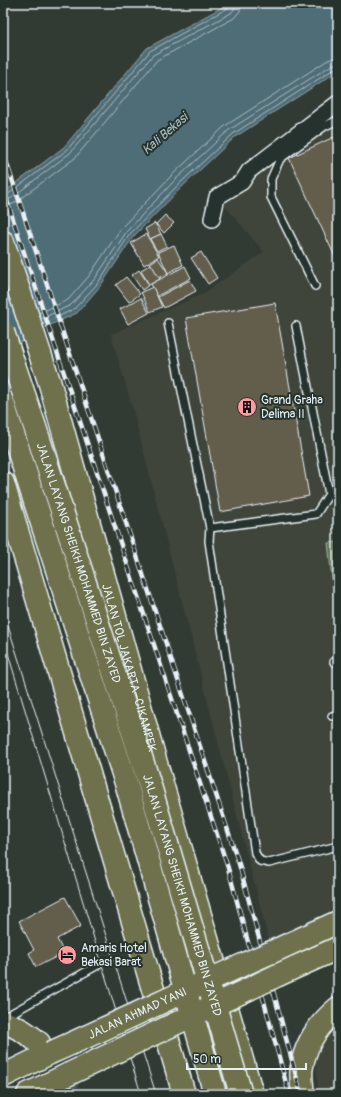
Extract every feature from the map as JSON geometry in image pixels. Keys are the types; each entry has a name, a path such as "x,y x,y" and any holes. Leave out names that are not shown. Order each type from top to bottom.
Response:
{"highway":[{"name":"JALAN TOL JAKARTA–CIKAMPEK","path":"3,242 50,384 154,756 252,1094"},
{"name":"JALAN LAYANG SHEIKH MOHAMMED BIN ZAYED","path":"3,332 148,779 241,1094"},
{"name":"JALAN LAYANG SHEIKH MOHAMMED BIN ZAYED","path":"3,403 127,786 215,1094"},
{"path":"3,483 184,1094"},
{"name":"JALAN AHMAD YANI","path":"3,1076 45,1048 144,1011 228,970 338,922"},
{"path":"28,1094 338,948"},
{"path":"303,1094 302,1067 307,1049 314,1035 326,1018 338,1008"},
{"path":"3,1022 18,1028 31,1036 45,1048"}],"street":[{"path":"212,219 217,197 242,182 249,171 338,104"}],"lane":[{"path":"315,286 270,197 272,180 280,159 325,126 338,120"},
{"path":"168,323 210,528 209,541 255,853 260,861 269,863 338,846"},
{"path":"210,528 316,514 329,494 296,326"},
{"path":"3,1018 98,965"}],"shaded area":[{"path":"338,108 338,922 272,952 133,410 111,334 203,294 264,252 221,201 255,170"},
{"path":"338,1008 338,1094 320,1094 314,1035"}],"green space":[{"path":"338,542 338,633 328,543"}],"water":[{"name":"Kali Bekasi","path":"230,3 338,3 338,71 235,137 182,187 133,237 101,285 77,313 39,330 3,355 3,193 64,147 147,48"}],"building":[{"path":"338,135 338,263 289,158"},
{"path":"165,215 174,223 164,233 156,224"},
{"path":"155,223 161,234 150,239 145,229"},
{"path":"146,234 159,256 144,265 131,243"},
{"path":"161,234 167,246 157,251 150,239"},
{"path":"174,245 183,265 168,273 158,252"},
{"path":"201,252 217,278 208,284 191,258"},
{"path":"158,258 168,273 159,278 150,263"},
{"path":"151,264 160,279 149,285 141,270"},
{"path":"185,266 191,278 157,296 151,284"},
{"path":"139,270 149,285 142,290 132,275"},
{"path":"126,277 140,294 129,302 116,285"},
{"path":"190,280 196,291 164,308 158,297"},
{"path":"153,287 162,307 150,312 141,292"},
{"path":"141,298 149,313 128,324 120,309"},
{"name":"Grand Graha Delima II","path":"275,303 309,496 220,512 186,318"},
{"path":"65,897 81,926 57,939 64,953 36,967 29,953 34,950 19,921"}],"tunnel":[{"path":"39,1043 56,1061 66,1083 68,1094"}],"tram line":[{"path":"3,610 156,1094"},
{"path":"3,637 141,1094"}],"railway":[{"path":"3,152 239,864 301,1094"},
{"path":"3,189 228,868 289,1094"}],"place":[{"name":"Grand Graha Delima II","path":"247,407"},
{"name":"Amaris Hotel Bekasi Barat","path":"67,955"}]}
